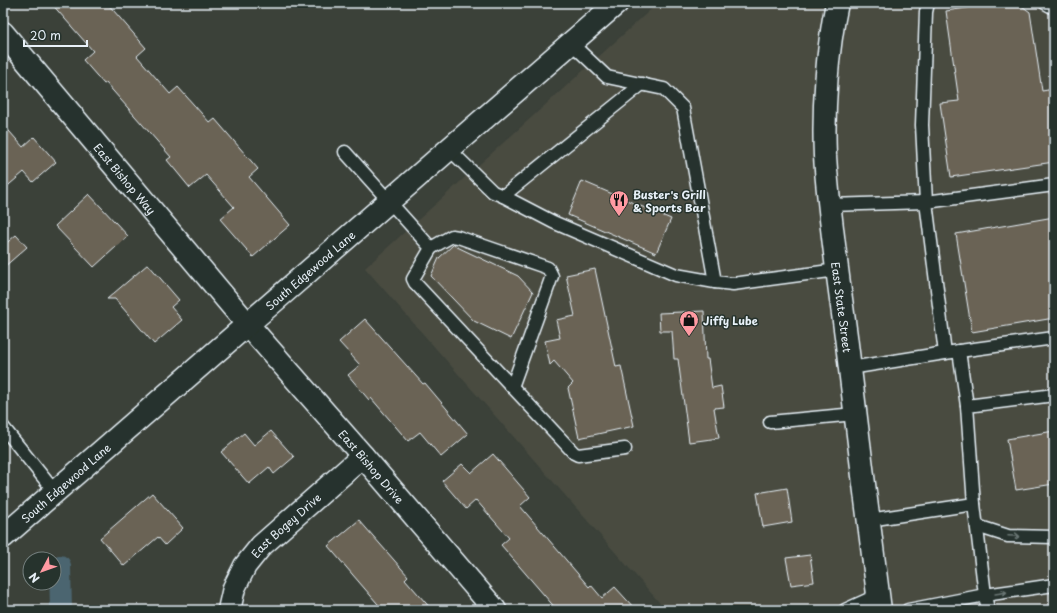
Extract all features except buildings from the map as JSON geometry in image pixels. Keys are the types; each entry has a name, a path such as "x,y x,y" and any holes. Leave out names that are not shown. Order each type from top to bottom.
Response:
{"street":[{"name":"South Edgewood Lane","path":"3,537 617,3"},
{"name":"East State Street","path":"837,3 831,32 825,116 825,156 837,270 879,602"},
{"name":"East Bishop Way","path":"3,33 248,325"},
{"name":"East Bishop Drive","path":"248,325 495,610"},
{"name":"East Bogey Drive","path":"229,610 234,588 245,566 261,546 363,456"}],"lane":[{"path":"928,3 926,12 922,125 926,202 945,353"},
{"path":"1046,3 1054,8"},
{"path":"571,43 607,77 664,88 683,108 714,282"},
{"path":"503,196 642,84"},
{"path":"449,150 493,192 553,222 676,275 733,284 837,270"},
{"path":"345,152 431,248"},
{"path":"830,205 926,202 1054,185"},
{"path":"512,387 552,276 551,272 548,268 452,236 431,248 413,279 415,283 512,387 576,454 625,449"},
{"path":"850,368 1054,338"},
{"path":"958,351 967,406 976,526 988,610"},
{"path":"967,406 1054,395"},
{"path":"770,422 855,414"},
{"path":"3,427 55,492"},
{"path":"869,520 974,504"},
{"path":"976,526 1008,536 1054,537"},
{"path":"908,610 985,595 1054,584"},
{"path":"845,610 879,602"}],"shaded area":[{"path":"658,3 1054,3 1054,610 666,610 365,268"}],"waterway":[{"path":"61,591 61,610"}],"place":[{"name":"Buster's Grill & Sports Bar","path":"619,217"},
{"name":"Jiffy Lube","path":"689,337"}]}
